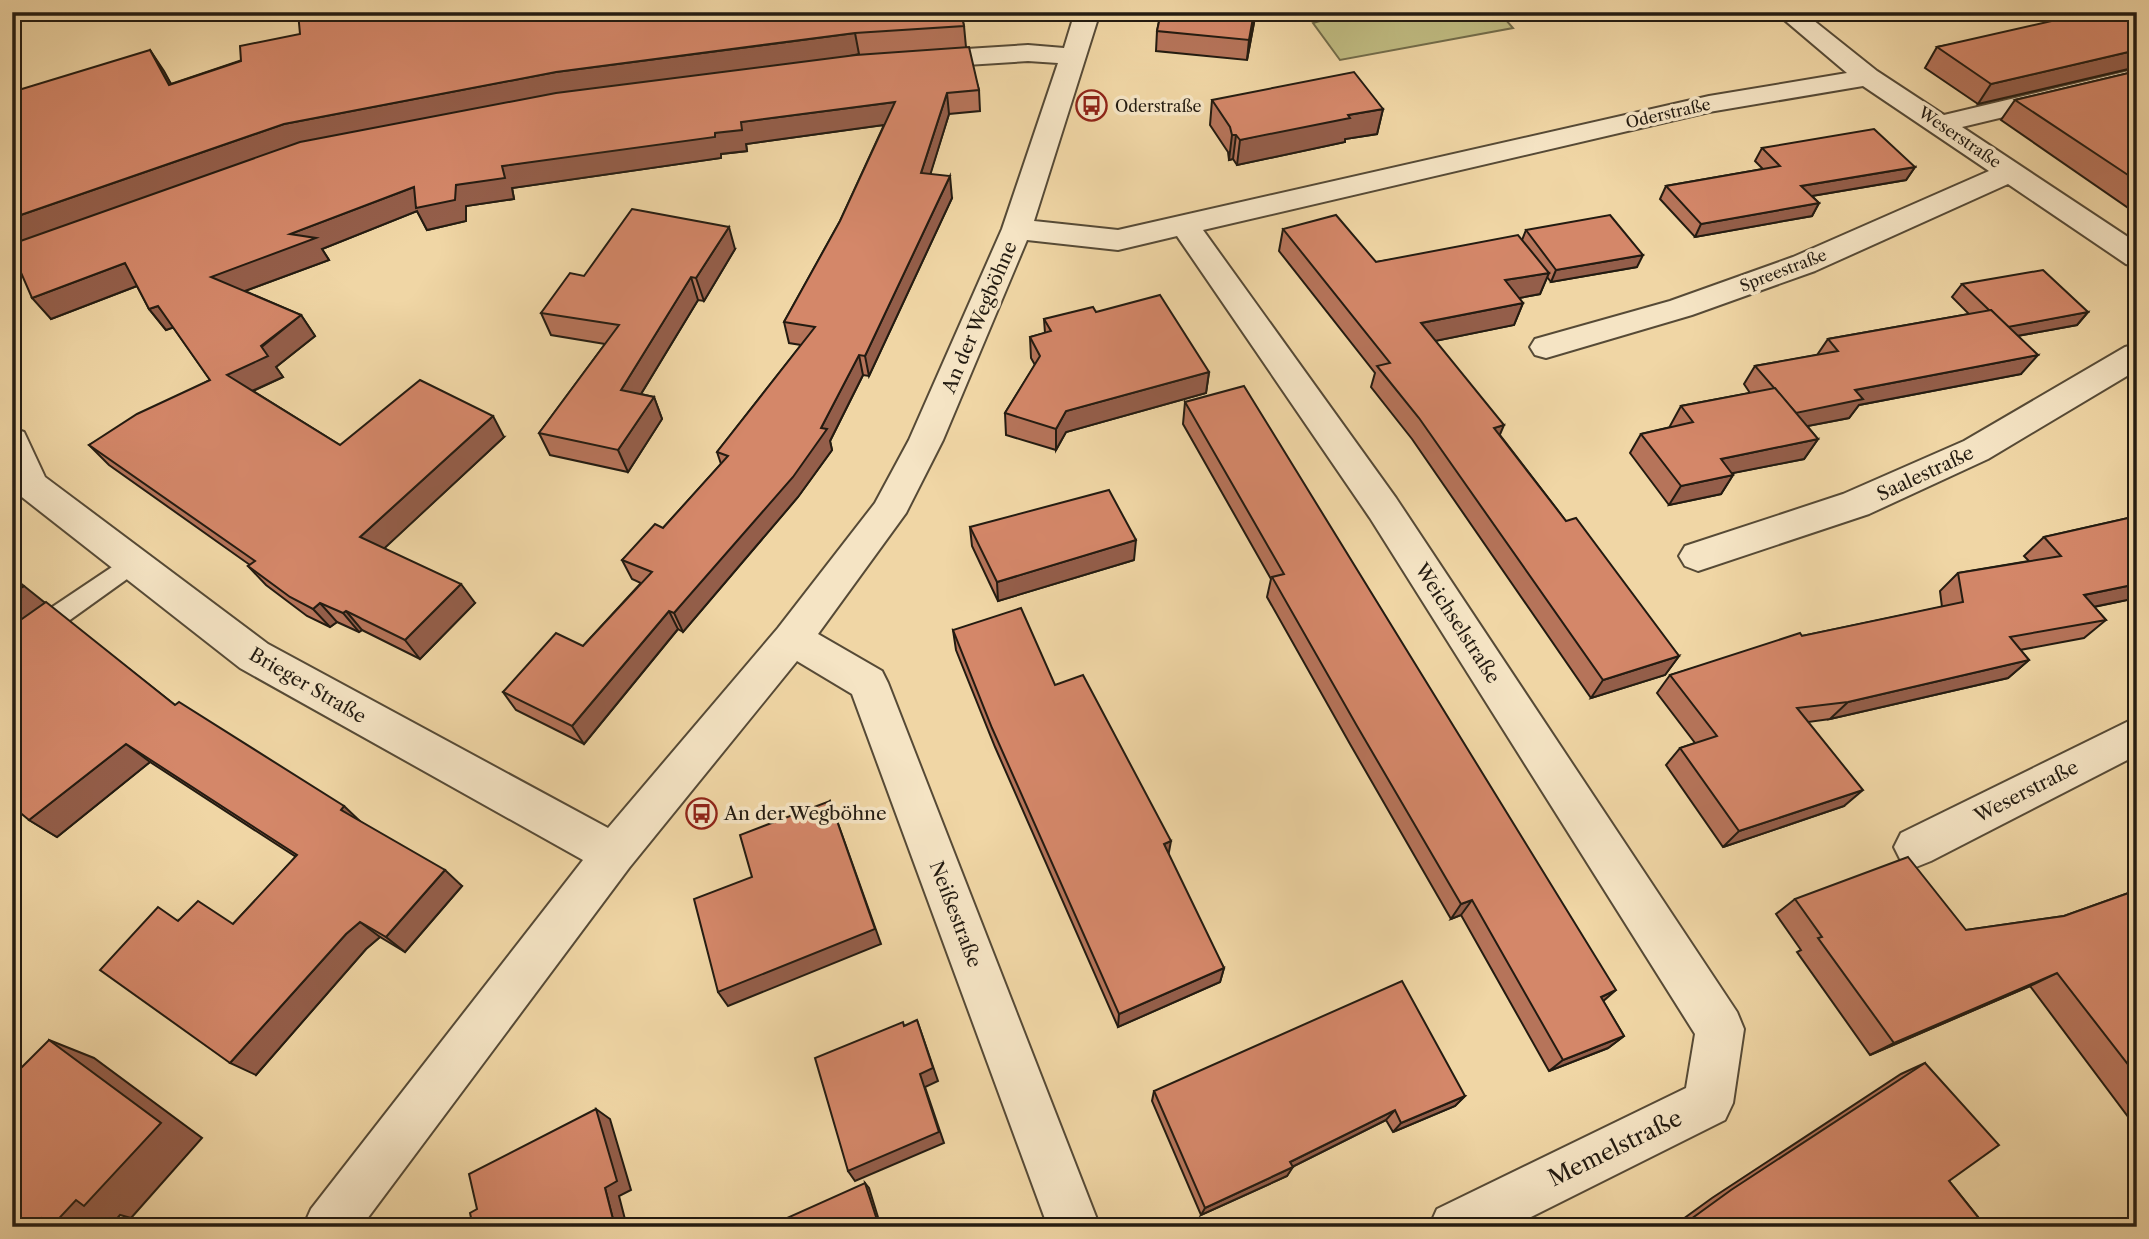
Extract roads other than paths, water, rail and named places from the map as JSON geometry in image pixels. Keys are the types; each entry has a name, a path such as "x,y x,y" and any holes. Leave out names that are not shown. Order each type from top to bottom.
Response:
{"street":[{"name":"An der Wegböhne","path":"329,1227 614,854 792,639 888,513 926,440 1017,229 1088,12"},
{"name":"Weserstraße","path":"1787,12 1868,76 2137,257"},
{"path":"898,62 1028,52 1074,56"},
{"name":"Oderstraße","path":"1017,229 1118,240 1709,104 1868,76"},
{"path":"1941,124 2137,77"},
{"name":"Spreestraße","path":"1546,347 1681,308 1804,264 2012,171"},
{"name":"Weichselstraße","path":"1185,226 1383,508 1720,1029"},
{"name":"Saalestraße","path":"1698,556 1856,504 1976,450 2137,355"},
{"name":"Brieger Straße","path":"12,441 30,485 254,656 614,854"},
{"name":"Neißestraße","path":"792,639 868,683 1074,1227"},
{"name":"Weserstraße","path":"1916,847 2137,735"},
{"name":"Memelstraße","path":"1455,1227 1708,1103 1720,1029"}],"lane":[{"path":"12,648 133,562"}],"place":[{"name":"Oderstraße","path":"1092,106"},
{"name":"An der Wegböhne","path":"701,813"}]}
